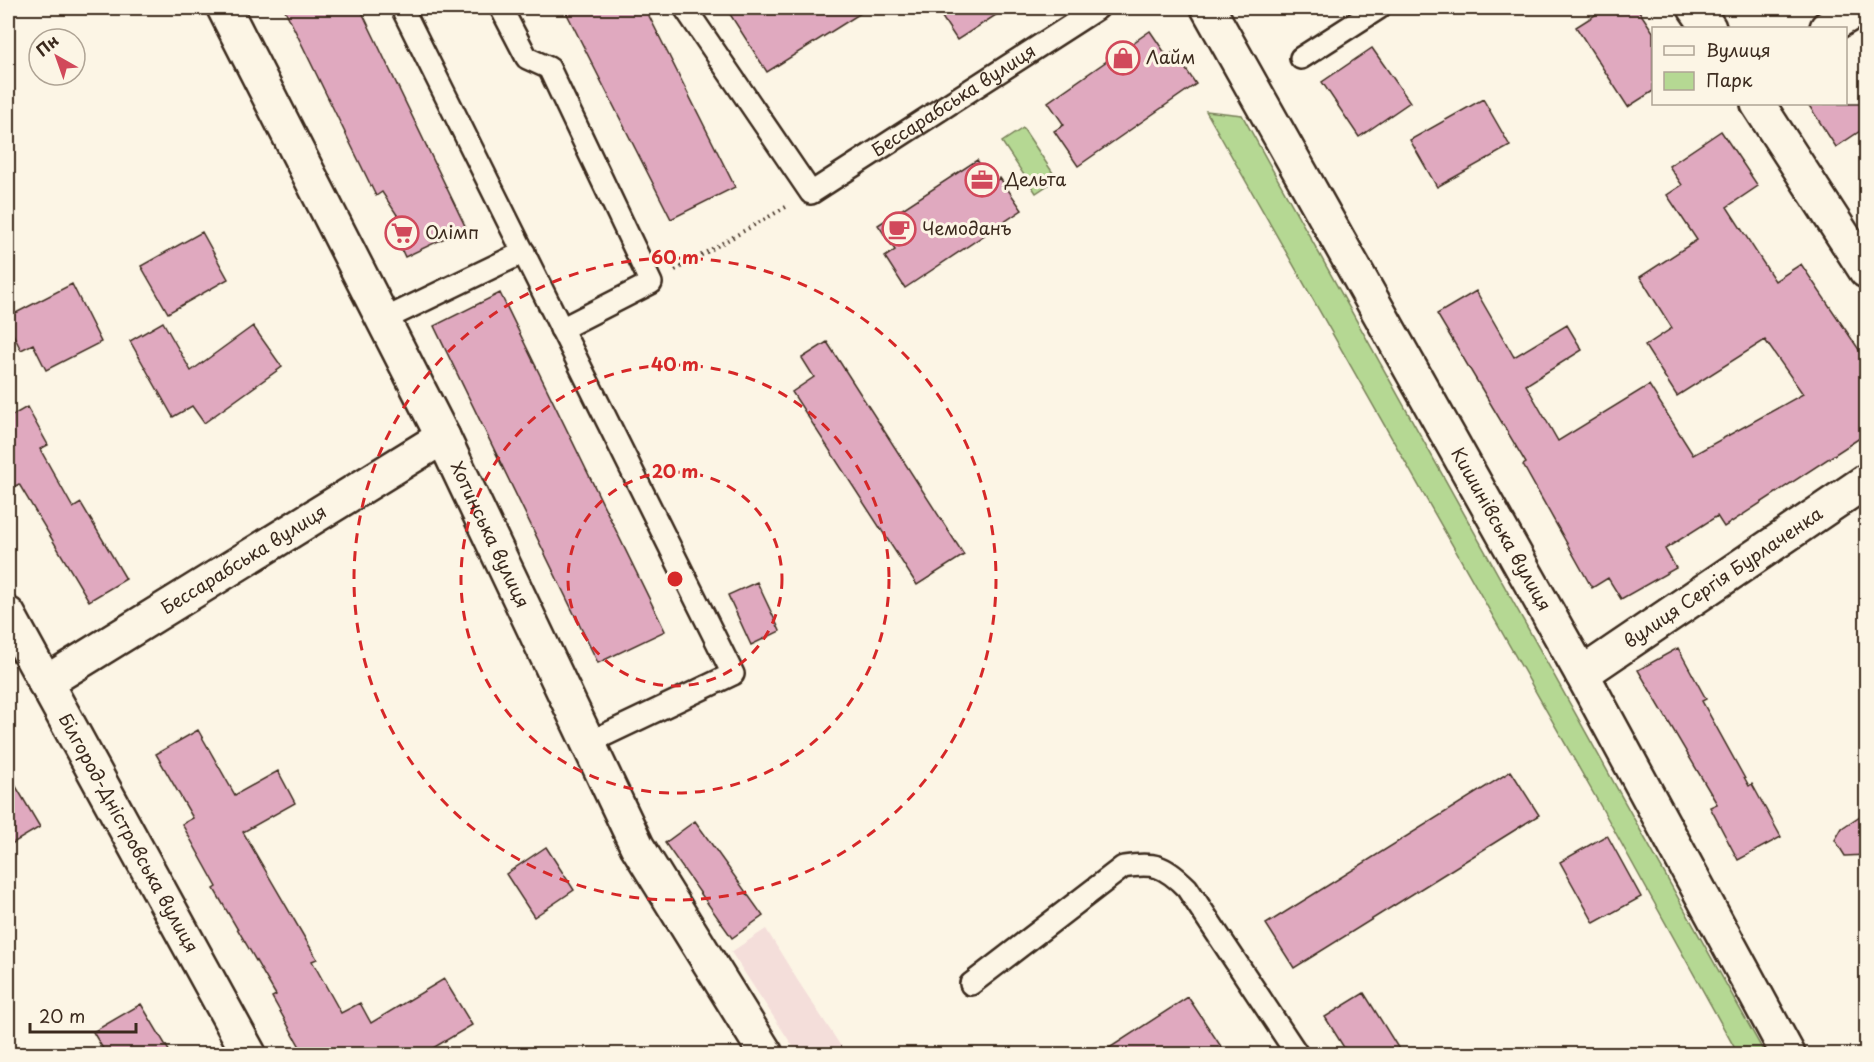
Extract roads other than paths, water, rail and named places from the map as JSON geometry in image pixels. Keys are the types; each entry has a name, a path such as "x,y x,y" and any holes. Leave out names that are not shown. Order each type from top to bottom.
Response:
{"street":[{"name":"Хотинська вулиця","path":"224,8 443,437 637,846 766,1054"},
{"name":"Кишинівська вулиця","path":"1208,8 1581,674 1788,1054"},
{"path":"1695,8 1708,27"},
{"path":"1829,27 1860,8"},
{"path":"1759,105 1866,271"},
{"name":"Бессарабська вулиця","path":"45,683 443,437"},
{"name":"вулиця Сергія Бурлаченка","path":"1581,674 1866,481"},
{"name":"Білгород-Дністровська вулиця","path":"8,614 249,1054"}],"lane":[{"path":"402,8 733,674 588,743"},
{"path":"501,8 528,58 549,68 651,284 561,329"},
{"name":"Бессарабська вулиця","path":"686,8 811,194 1098,8"},
{"path":"1301,58 1379,8"},
{"path":"383,320 524,252"},
{"path":"971,984 1122,867 1147,864 1170,871 1187,888 1297,1054"}],"place":[{"name":"Лайм","path":"1123,58"},
{"name":"Дельта","path":"982,180"},
{"name":"Чемоданъ","path":"899,229"},
{"name":"Олімп","path":"402,233"}]}
